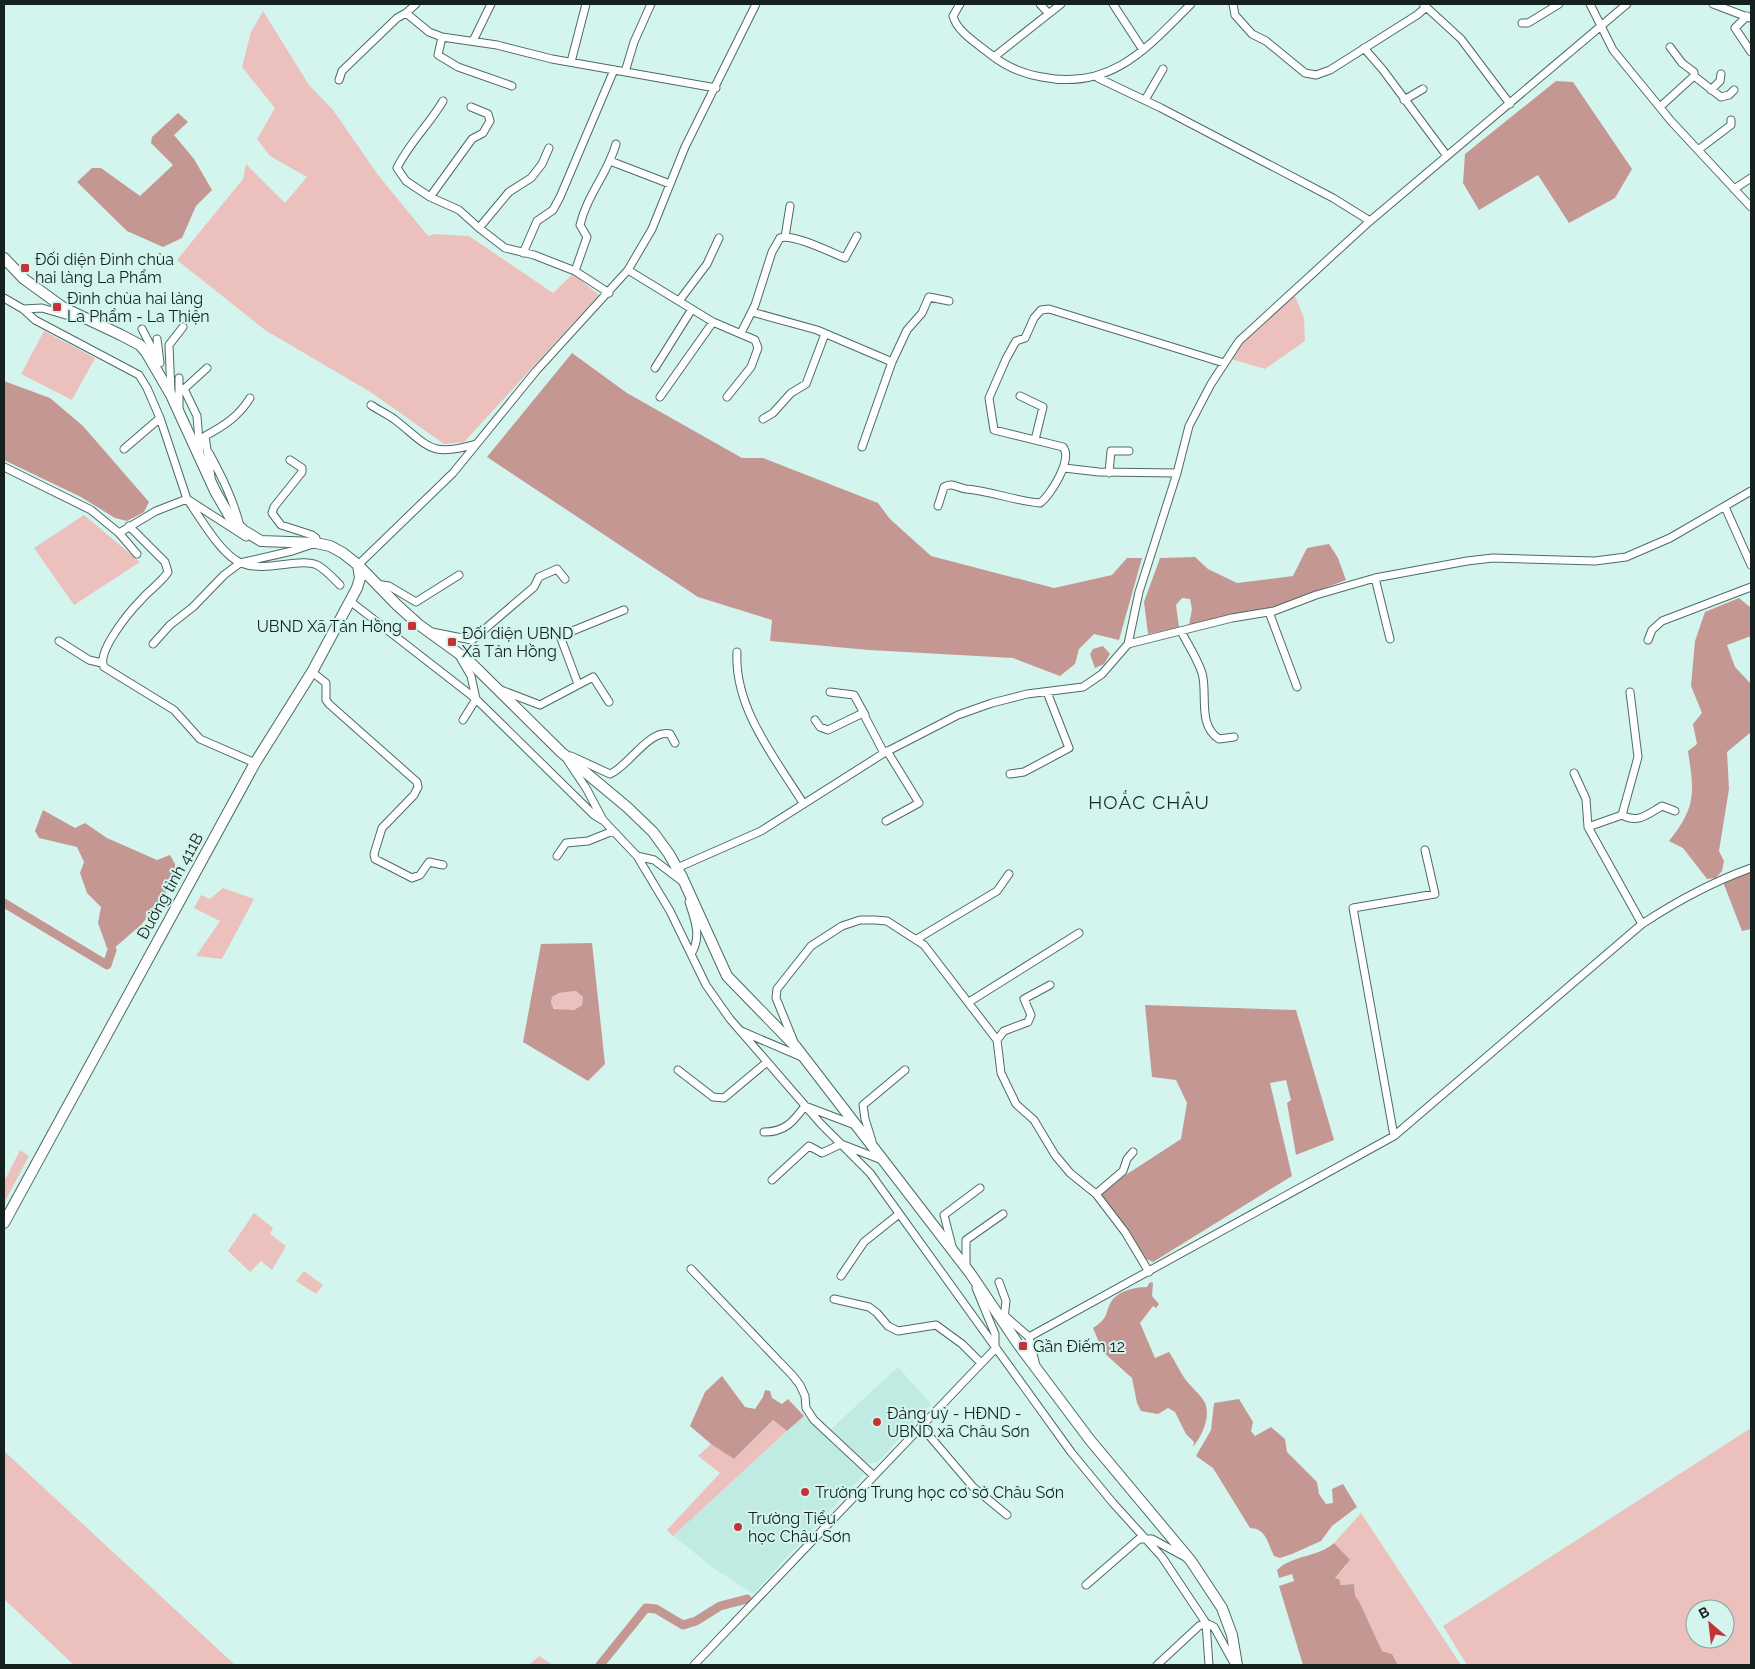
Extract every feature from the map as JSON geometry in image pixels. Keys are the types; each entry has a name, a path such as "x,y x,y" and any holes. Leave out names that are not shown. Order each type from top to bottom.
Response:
{"main road":[{"path":"4,258 24,279 64,308 140,345 171,395 201,462 230,518 254,538 261,541 316,543 330,546 358,565 396,605 429,632 454,649 562,752 627,806 653,832 677,868 700,912 718,959 727,976 796,1047 968,1271 1038,1371 1090,1440 1191,1561 1222,1608 1232,1635 1236,1665"},
{"name":"Đường tỉnh 411B","path":"4,1223 254,763 312,672 350,601 360,578 358,565"}],"street":[{"path":"339,80 342,71 397,18 416,4"},
{"path":"474,42 491,4"},
{"path":"571,62 586,4"},
{"path":"625,72 634,42 651,4"},
{"path":"358,565 453,473 536,371 628,270 652,229 685,147 716,88 756,4"},
{"path":"960,4 953,16 956,24 994,57 1018,70 1049,79 1098,78 1146,100 1333,198 1370,221"},
{"path":"1040,4 1048,13"},
{"path":"994,57 1061,4"},
{"path":"1113,4 1143,50"},
{"path":"1098,78 1119,67 1143,50 1191,4"},
{"path":"1234,4 1235,15 1252,34 1266,41 1305,74 1316,75 1330,70 1417,15 1424,9 1424,4"},
{"path":"1424,4 1461,39 1510,104"},
{"path":"1522,23 1528,23 1559,4"},
{"path":"1590,4 1613,50 1660,107 1751,207"},
{"path":"677,868 761,831 886,752 958,715 992,703 1027,694 1083,687 1102,674 1128,644 1139,592 1177,473 1189,426 1224,363 1239,341 1370,221 1627,4"},
{"path":"1713,4 1749,17"},
{"path":"406,13 429,32 442,37 716,88"},
{"path":"1749,17 1735,28 1751,52"},
{"path":"442,37 438,55 458,68 512,86"},
{"path":"1670,47 1682,63 1694,72 1694,76 1721,97 1729,95 1734,90"},
{"path":"1364,48 1447,156"},
{"path":"1146,100 1163,69"},
{"path":"524,253 537,222 552,211 560,197 614,70"},
{"path":"1711,90 1720,81 1721,74"},
{"path":"1660,107 1694,76"},
{"path":"1404,100 1423,89"},
{"path":"443,101 433,118 413,141 397,168 406,181 430,197 459,210 501,245 575,271 609,293"},
{"path":"430,197 472,139 483,133 490,120 488,114 470,107"},
{"path":"1698,150 1731,125 1731,120"},
{"path":"575,271 587,237 580,225 584,209 610,162 616,144"},
{"path":"480,228 510,192 531,178 542,164 549,148"},
{"path":"610,162 670,184"},
{"path":"1734,189 1751,178"},
{"path":"741,333 752,312 776,243 785,237 790,206"},
{"path":"785,237 845,258 857,236"},
{"path":"679,301 707,264 719,238"},
{"path":"628,270 713,322 753,339 758,350 749,370 727,397"},
{"path":"862,447 892,362 907,330 922,313 928,298 933,296 949,301"},
{"path":"4,298 23,309 35,320 139,375 148,388 160,418 187,499 218,542 240,562 269,567 309,563 321,568 340,584"},
{"path":"23,309 42,308 94,322"},
{"path":"656,368 692,309"},
{"path":"938,506 944,487 952,484 963,489 978,489 1040,503 1064,468 1067,454 1063,447 993,429 989,402 1008,355 1018,339 1025,338 1034,318 1041,310 1049,309 1224,363"},
{"path":"752,312 825,334 892,362"},
{"path":"660,397 713,322"},
{"path":"171,395 169,345 184,327"},
{"path":"142,329 154,352 158,372"},
{"path":"764,419 773,413 791,393 806,384 825,334"},
{"path":"157,339 158,372"},
{"path":"201,462 197,416 184,389 207,368"},
{"path":"179,378 179,413"},
{"path":"1020,396 1043,407 1035,440"},
{"path":"213,487 205,436 226,425 243,410 250,398"},
{"path":"371,405 392,418 423,445 434,450 456,450 476,444"},
{"path":"124,449 160,418"},
{"path":"207,450 223,477 240,526"},
{"path":"1109,472 1111,451 1129,451"},
{"path":"153,644 170,625 193,607 224,575 240,562 292,551 316,543 316,538 312,535 280,525 272,513 274,507 302,471 300,466 290,460"},
{"path":"4,467 86,507 119,533 137,554"},
{"path":"1064,468 1109,472 1177,473"},
{"path":"1128,644 1232,618 1269,612 1375,578 1493,558 1595,561 1626,557 1670,538 1725,508 1751,491"},
{"path":"119,533 156,511 187,499"},
{"path":"187,499 244,536 254,538"},
{"path":"1725,508 1751,565"},
{"path":"102,663 104,653 129,614 168,572 165,562 129,526"},
{"path":"429,632 472,640 534,586 543,574 557,569 565,579"},
{"path":"375,584 389,586 416,602 458,575"},
{"path":"1375,578 1390,639"},
{"path":"1648,640 1652,630 1662,621 1751,587"},
{"path":"350,601 476,699 594,815 603,820"},
{"path":"578,684 560,636 624,610"},
{"path":"1269,612 1297,687"},
{"path":"1181,631 1203,676 1203,704 1212,730 1219,739 1234,737"},
{"path":"60,641 89,660 102,663 111,672 174,710 200,739 254,763"},
{"path":"454,649 471,676 476,699 464,720"},
{"path":"737,652 736,668 742,696 771,751 803,803"},
{"path":"312,672 326,682 326,700 329,704 417,782 418,787 414,795 382,828 374,854 375,859 412,878 420,875 429,862 443,865"},
{"path":"497,689 540,705 547,703 593,677 609,702"},
{"path":"830,692 854,695 886,752 919,803 886,821"},
{"path":"1010,774 1024,772 1069,748 1046,692"},
{"path":"1622,815 1638,757 1630,692"},
{"path":"814,720 828,730 858,714 863,713 865,715"},
{"path":"562,752 610,774 617,770 645,744 663,734 670,734 675,743"},
{"path":"562,752 586,788 603,820 637,856 670,911 706,986 739,1030 805,1106 870,1173 1071,1452 1162,1557 1206,1623 1214,1627 1236,1665"},
{"path":"1574,773 1586,799 1588,827 1642,924"},
{"path":"1588,827 1622,815 1629,819 1646,817 1662,806 1676,811"},
{"path":"557,856 568,843 588,841 613,831"},
{"path":"1394,1136 1354,908 1434,894 1425,850"},
{"path":"637,856 654,860 687,888 697,930 696,943 691,954"},
{"path":"1029,1337 1394,1136 1642,924 1716,881 1751,868"},
{"path":"917,939 997,891 1009,874"},
{"path":"796,1047 776,998 777,989 811,946 820,942 842,926 860,920 887,921 917,939 924,945 997,1040 1001,1073 1016,1104 1034,1120 1055,1155 1070,1173 1096,1194 1126,1232 1149,1272"},
{"path":"969,1002 1079,933"},
{"path":"997,1040 1004,1031 1028,1022 1031,1015 1024,999 1050,986"},
{"path":"739,1030 802,1057"},
{"path":"678,1070 713,1096 724,1098 767,1062"},
{"path":"879,1156 864,1119 863,1105 905,1070"},
{"path":"805,1106 855,1125"},
{"path":"764,1132 775,1132 788,1126 805,1106"},
{"path":"772,1180 807,1146 812,1146 822,1153 841,1144 879,1156"},
{"path":"1096,1194 1123,1172 1127,1159 1133,1152"},
{"path":"953,1251 944,1215 980,1188"},
{"path":"841,1276 864,1242 899,1214"},
{"path":"694,1665 995,1349 995,1334 968,1271 964,1245 966,1240 1003,1214"},
{"path":"691,1269 793,1376 800,1385 805,1396 806,1408 814,1420 874,1476"},
{"path":"999,1282 1006,1302 1004,1320 1029,1337 1038,1371"},
{"path":"834,1299 869,1308 877,1313 888,1326 898,1331 936,1325 962,1344 981,1364"},
{"path":"921,1426 973,1487 1007,1515"},
{"path":"1086,1585 1136,1541 1152,1539 1191,1561"},
{"path":"1157,1665 1199,1626 1206,1623"},
{"path":"1206,1623 1208,1665"}],"shaded area":[{"path":"263,11 309,85 333,110 378,175 428,236 435,234 469,236 553,293 573,274 599,295 464,442 444,444 372,393 265,330 177,260 243,179 246,164 285,203 307,177 270,156 257,139 275,108 242,67 251,32"},
{"path":"1556,81 1573,82 1632,169 1615,198 1569,223 1538,175 1479,210 1463,183 1465,154"},
{"path":"178,113 188,122 174,135 194,159 212,190 196,206 182,238 163,247 127,231 77,182 92,168 101,168 140,196 173,165 151,143 152,137"},
{"path":"1295,296 1304,318 1305,341 1265,369 1231,359 1251,334"},
{"path":"44,331 95,358 72,400 21,374"},
{"path":"572,353 627,393 742,458 763,458 878,503 890,519 931,556 1054,588 1112,575 1127,558 1142,558 1119,640 1094,634 1079,649 1075,664 1060,676 1013,658 869,650 770,641 772,620 698,597 487,457"},
{"path":"4,381 50,398 83,426 149,502 144,512 127,521 115,518 81,497 4,460"},
{"path":"84,515 140,562 74,605 34,548"},
{"path":"1329,544 1338,558 1346,580 1272,608 1189,625 1192,609 1190,599 1182,598 1176,605 1179,627 1148,634 1144,602 1160,558 1195,557 1208,569 1237,583 1293,576 1307,548"},
{"path":"1739,598 1751,608 1751,636 1727,645 1735,667 1751,684 1751,732 1727,752 1729,789 1719,851 1724,861 1722,871 1716,878 1707,879 1683,848 1669,841 1685,818 1691,798 1692,777 1688,751 1697,744 1693,724 1702,713 1691,686 1695,641 1705,612"},
{"path":"1103,646 1110,654 1104,664 1095,668 1090,654 1093,649"},
{"path":"43,810 75,828 85,823 107,838 157,860 170,855 175,864 175,880 142,924 112,950 107,948 98,923 101,907 87,893 80,873 84,862 77,847 39,838 35,831"},
{"path":"1751,872 1751,929 1742,931 1723,882"},
{"path":"223,888 254,899 222,959 196,956 220,921 194,908 201,895 210,899"},
{"path":"592,943 605,1064 588,1081 523,1042 541,944","holes":["576,991 583,997 582,1005 574,1010 554,1009 551,1003 552,997 559,993"]},
{"path":"576,991 583,997 582,1005 574,1010 555,1009 551,1003 552,997 559,993"},
{"path":"1145,1005 1296,1010 1334,1140 1296,1155 1287,1103 1291,1100 1286,1080 1270,1083 1292,1176 1153,1262 1144,1258 1098,1198 1101,1191 1181,1139 1187,1103 1176,1080 1152,1077"},
{"path":"20,1150 29,1156 4,1203 4,1182"},
{"path":"254,1213 273,1228 270,1234 286,1246 272,1270 261,1261 250,1272 228,1251"},
{"path":"304,1271 323,1285 316,1294 296,1281"},
{"path":"1150,1282 1153,1283 1152,1296 1159,1304 1156,1308 1153,1306 1140,1323 1155,1358 1169,1352 1185,1379 1203,1400 1207,1408 1205,1426 1193,1447 1194,1442 1186,1434 1175,1412 1168,1408 1158,1414 1141,1411 1137,1403 1132,1378 1103,1352 1093,1328 1102,1321 1110,1303 1116,1296 1129,1290 1147,1287"},
{"name":"Đảng uỷ - HĐND - UBND xã Châu Sơn","path":"898,1367 931,1404 877,1463 867,1463 830,1430"},
{"path":"722,1376 745,1407 755,1409 765,1390 770,1391 772,1398 782,1404 788,1399 804,1416 787,1431 773,1420 734,1459 711,1444 690,1426 705,1392"},
{"path":"1239,1399 1253,1422 1251,1431 1255,1436 1271,1427 1285,1439 1287,1452 1317,1482 1319,1494 1326,1504 1333,1503 1332,1489 1343,1484 1357,1507 1332,1526 1321,1541 1280,1558 1274,1556 1268,1542 1260,1531 1250,1528 1213,1468 1196,1456 1211,1430 1214,1403"},
{"path":"804,1416 864,1474 753,1594 715,1569 673,1536"},
{"path":"773,1420 787,1431 673,1536 667,1530 720,1473 698,1456 711,1444 734,1459"},
{"path":"1751,1428 1751,1665 1467,1665 1443,1626"},
{"path":"4,1451 235,1665 74,1665 4,1599"},
{"path":"1361,1513 1461,1665 1398,1665 1392,1654 1382,1651 1355,1596 1354,1584 1339,1585 1335,1578 1346,1566 1345,1557 1334,1543"},
{"path":"1334,1543 1350,1560 1335,1578 1340,1580 1340,1585 1354,1584 1355,1596 1382,1651 1392,1654 1398,1665 1303,1665 1279,1586 1294,1581 1292,1574 1279,1578 1277,1570 1290,1561 1321,1551"},
{"path":"539,1656 553,1665 529,1665"}],"waterway":[{"path":"4,903 107,965 112,950"},
{"path":"600,1665 646,1608 656,1609 683,1625 696,1621 720,1606 747,1599"}],"place":[{"name":"Đối diện Đình chùa hai làng La Phẩm","path":"25,268"},
{"name":"Đình chùa hai làng La Phẩm - La Thiện","path":"57,307"},
{"name":"UBND Xã Tản Hồng","path":"412,626"},
{"name":"Đối diện UBND Xã Tản Hồng","path":"452,642"},
{"name":"Gần Điếm 12","path":"1023,1346"},
{"name":"Đảng uỷ - HĐND - UBND xã Châu Sơn","path":"877,1422"},
{"name":"Trường Trung học cơ sở Châu Sơn","path":"805,1492"},
{"name":"Trường Tiểu học Châu Sơn","path":"738,1527"}],"district":[{"name":"HOẮC CHÂU","path":"1149,802"}]}
